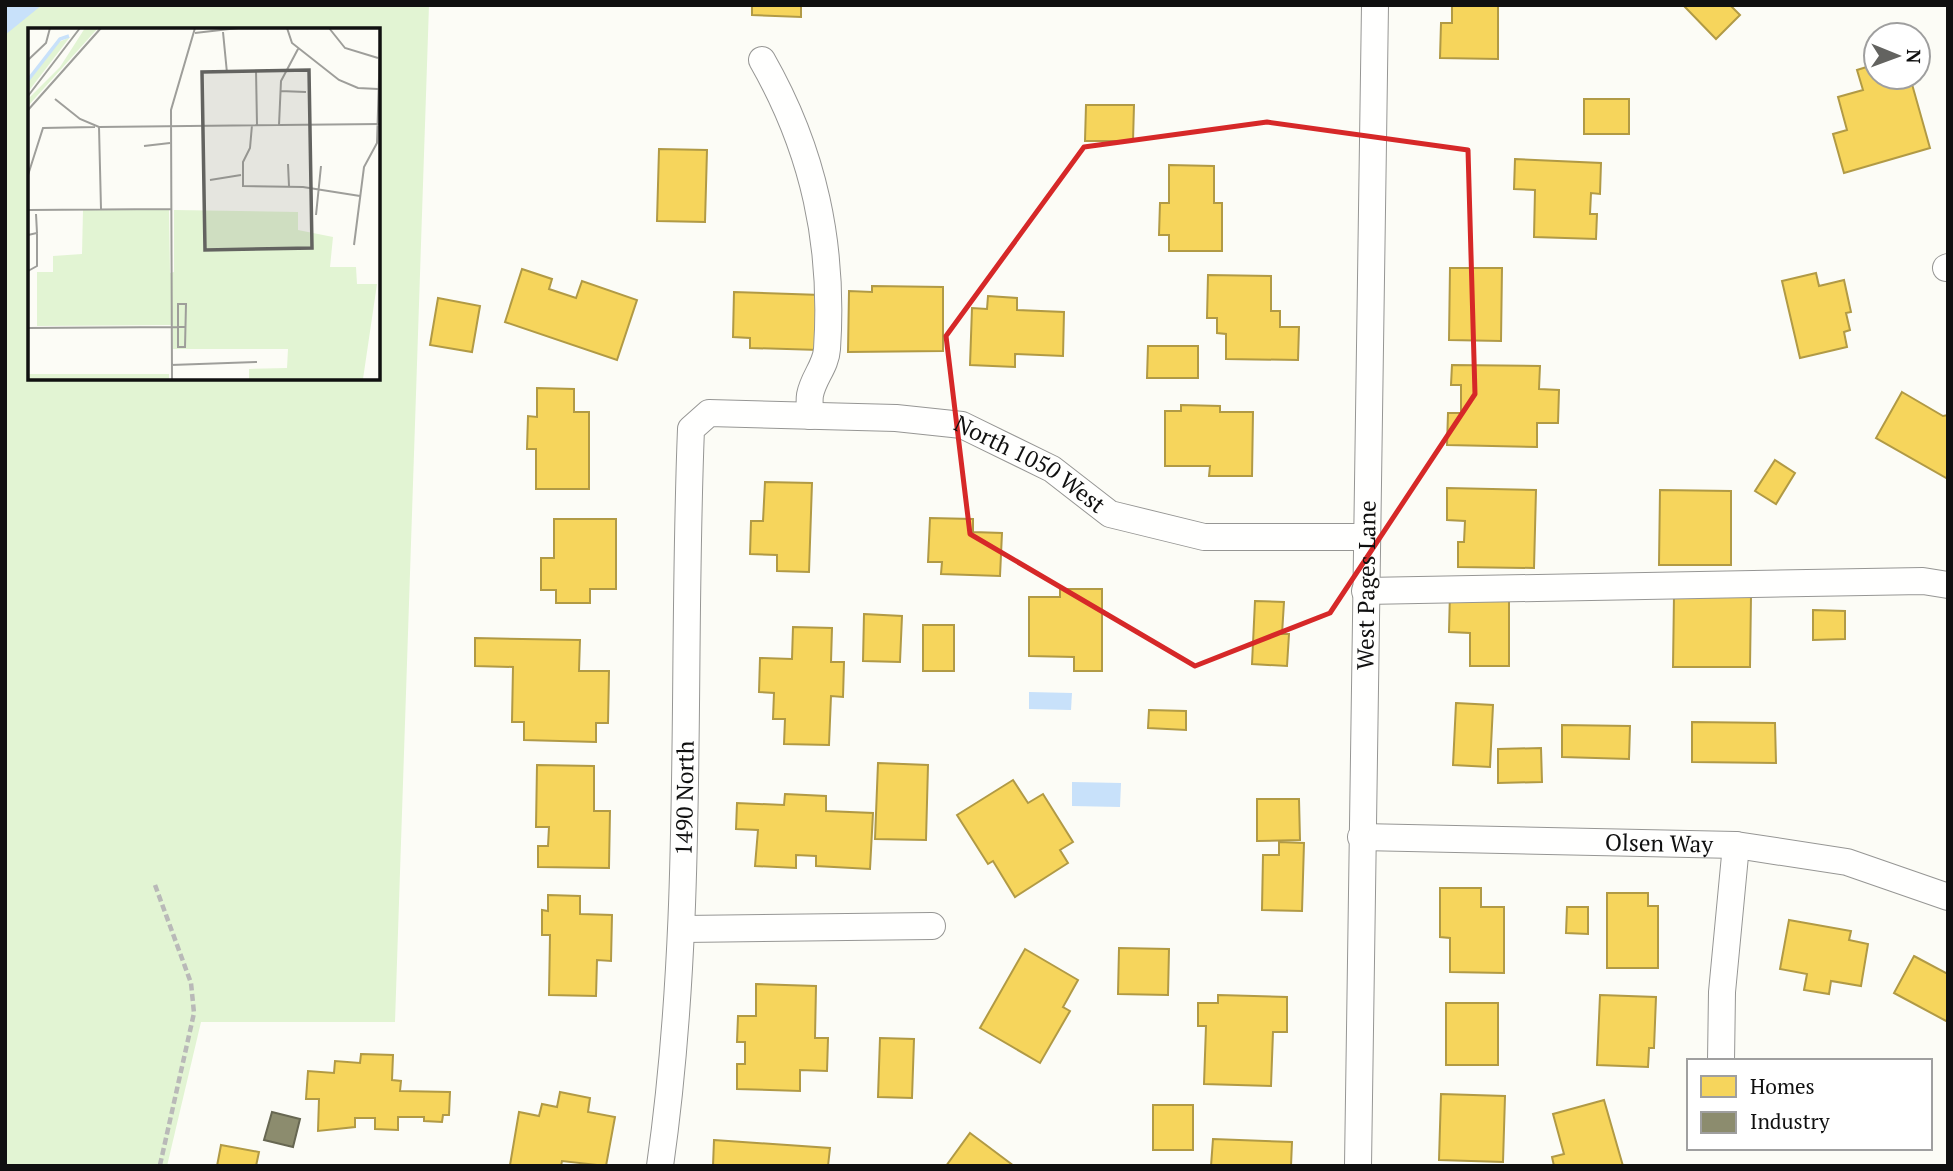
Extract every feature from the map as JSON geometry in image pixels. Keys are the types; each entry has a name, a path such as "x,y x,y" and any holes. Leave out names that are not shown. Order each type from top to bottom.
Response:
{"street":[{"name":"West Pages Lane","path":"1357,1166 1375,5"},
{"path":"762,60 799,132 818,202 828,270 827,354 810,395 810,416"},
{"name":"North 1050 West","path":"691,429 709,413 896,418 962,425 1052,469 1110,514 1204,537 1366,537"},
{"name":"1490 North","path":"660,1166 671,1084 683,929 687,520 691,429"},
{"path":"1365,591 1923,581 1948,585"},
{"name":"Olsen Way","path":"1362,837 1679,841 1736,845 1847,862 1948,897"},
{"path":"1721,1059 1724,966 1736,845"},
{"path":"683,929 932,926"}],"path":[{"path":"155,885 191,983 194,1013 160,1166"}],"highlighted area":[{"path":"1267,122 1468,150 1475,394 1330,613 1195,666 970,534 946,336 1084,147"}],"green space":[{"path":"5,5 429,5 395,1022 201,1022 167,1166 5,1166"}],"water":[{"path":"5,5 42,5 5,35"},
{"path":"1029,692 1072,693 1071,710 1029,709"},
{"path":"1072,782 1121,783 1120,807 1072,806"}],"building: Homes":[{"path":"752,5 801,5 801,17 752,15"},
{"path":"1452,5 1498,5 1498,59 1440,58 1441,23 1452,23"},
{"path":"1683,5 1730,5 1740,15 1716,39"},
{"path":"1862,68 1862,87 1857,70"},
{"path":"1862,90 1914,91 1930,148 1844,173 1833,134 1847,130 1838,97"},
{"path":"1584,99 1629,99 1629,134 1584,134"},
{"path":"1086,105 1134,105 1133,141 1085,141"},
{"path":"659,149 707,150 705,222 657,221"},
{"path":"1515,159 1601,163 1600,194 1591,193 1590,214 1597,214 1596,239 1534,237 1535,190 1514,189"},
{"path":"1169,165 1214,166 1214,203 1222,203 1222,251 1169,251 1169,235 1159,235 1160,203 1169,203"},
{"path":"1450,268 1502,268 1501,341 1449,340"},
{"path":"522,269 552,279 549,289 576,298 582,281 637,300 617,360 505,322"},
{"path":"1816,273 1819,286 1844,280 1851,312 1846,313 1850,330 1844,332 1847,347 1800,358 1782,281"},
{"path":"1208,275 1271,276 1271,311 1280,311 1280,327 1299,327 1298,360 1226,359 1226,334 1217,333 1217,318 1207,318"},
{"path":"872,286 943,287 943,351 848,352 849,291 872,292"},
{"path":"734,292 821,295 819,350 750,348 750,338 733,337"},
{"path":"988,296 1017,298 1017,310 1064,312 1063,356 1015,354 1015,367 970,365 972,308 987,309"},
{"path":"438,298 480,306 472,352 430,345"},
{"path":"1148,346 1198,346 1198,378 1147,378"},
{"path":"1452,365 1540,366 1539,389 1559,390 1558,423 1537,423 1537,447 1447,445 1448,413 1461,413 1461,385 1451,385"},
{"path":"537,388 574,389 574,412 589,412 589,489 536,489 536,449 527,449 528,416 537,417"},
{"path":"1902,392 1943,416 1948,415 1948,479 1876,438"},
{"path":"1181,405 1220,406 1220,412 1253,412 1252,476 1209,476 1210,466 1165,466 1165,411 1181,411"},
{"path":"1775,460 1795,473 1776,504 1755,491"},
{"path":"765,482 812,483 809,572 777,571 777,555 750,554 751,521 763,521"},
{"path":"1447,488 1536,490 1534,568 1458,567 1458,542 1464,542 1465,521 1447,520"},
{"path":"1660,490 1731,491 1731,565 1659,565"},
{"path":"930,518 973,519 973,532 1002,533 1000,576 941,574 942,562 928,562"},
{"path":"554,519 616,519 616,589 590,589 590,603 556,603 556,590 541,590 541,558 554,558"},
{"path":"1060,589 1102,589 1102,671 1074,671 1074,657 1029,656 1029,597 1060,597"},
{"path":"1450,592 1509,592 1509,666 1470,666 1470,633 1449,632"},
{"path":"1674,595 1751,596 1750,667 1673,667"},
{"path":"1255,601 1284,602 1282,634 1289,634 1287,666 1252,664"},
{"path":"1813,610 1845,611 1845,639 1813,640"},
{"path":"864,614 902,616 900,662 863,661"},
{"path":"923,625 954,625 954,671 923,671"},
{"path":"793,627 832,628 831,662 844,662 843,697 831,696 829,745 784,744 785,719 773,719 774,693 759,692 760,658 792,659"},
{"path":"475,638 580,640 579,671 609,671 608,723 596,723 596,742 524,740 524,722 512,722 513,667 475,666"},
{"path":"1456,703 1493,705 1490,767 1453,765"},
{"path":"1149,710 1186,711 1186,730 1148,728"},
{"path":"1692,722 1775,723 1776,763 1692,762"},
{"path":"1562,725 1630,726 1629,759 1562,757"},
{"path":"1541,748 1542,782 1498,783 1498,749"},
{"path":"878,763 928,765 926,840 875,839"},
{"path":"537,765 594,766 594,811 610,811 609,868 538,867 538,846 548,846 549,827 536,827"},
{"path":"1013,780 1028,803 1043,794 1073,842 1060,850 1068,863 1015,897 993,861 988,864 957,815"},
{"path":"785,794 826,796 826,811 873,813 870,869 816,866 816,856 796,855 796,868 755,866 758,830 736,829 737,803 784,805"},
{"path":"1257,799 1299,799 1300,840 1257,841"},
{"path":"1279,842 1304,843 1302,911 1262,910 1263,855 1279,855"},
{"path":"1440,888 1481,888 1481,907 1504,907 1504,973 1450,972 1450,938 1440,937"},
{"path":"1607,893 1648,893 1648,906 1658,906 1658,968 1607,968"},
{"path":"548,895 580,896 580,914 612,915 611,961 597,960 596,996 549,995 550,935 542,935 542,910 548,911"},
{"path":"1567,907 1588,907 1588,934 1566,933"},
{"path":"1789,920 1851,931 1849,940 1868,944 1861,986 1831,981 1829,994 1804,990 1807,974 1780,969"},
{"path":"1119,948 1169,949 1168,995 1118,994"},
{"path":"1025,949 1078,980 1063,1007 1070,1011 1040,1063 980,1028"},
{"path":"1914,956 1948,974 1948,1022 1894,993"},
{"path":"756,984 816,986 815,1038 828,1038 827,1071 800,1070 800,1091 737,1089 737,1064 745,1064 745,1042 737,1042 738,1016 756,1016"},
{"path":"1218,995 1287,997 1287,1032 1273,1032 1271,1086 1204,1084 1206,1026 1198,1026 1198,1003 1218,1003"},
{"path":"1600,995 1656,997 1654,1048 1649,1048 1648,1067 1597,1065"},
{"path":"1446,1003 1498,1003 1498,1065 1446,1065"},
{"path":"880,1038 914,1039 912,1098 878,1097"},
{"path":"361,1054 393,1055 392,1080 401,1081 400,1091 450,1092 449,1115 443,1115 442,1122 424,1121 424,1117 398,1117 398,1130 375,1129 375,1118 355,1118 355,1127 318,1131 319,1099 306,1099 308,1071 334,1073 335,1061 360,1063"},
{"path":"560,1092 590,1098 588,1112 615,1117 606,1166 562,1161 561,1166 510,1165 519,1112 539,1116 542,1104 557,1107"},
{"path":"1441,1094 1505,1096 1503,1162 1439,1160"},
{"path":"1604,1100 1623,1166 1554,1166 1552,1157 1564,1154 1553,1114"},
{"path":"1153,1105 1193,1105 1193,1150 1153,1150"},
{"path":"970,1133 1014,1166 946,1166"},
{"path":"1213,1139 1292,1142 1291,1166 1211,1166"},
{"path":"714,1140 830,1148 828,1166 713,1166"},
{"path":"221,1145 259,1152 256,1166 217,1166"}],"building: Industry":[{"path":"272,1112 300,1119 293,1147 264,1140"}]}
